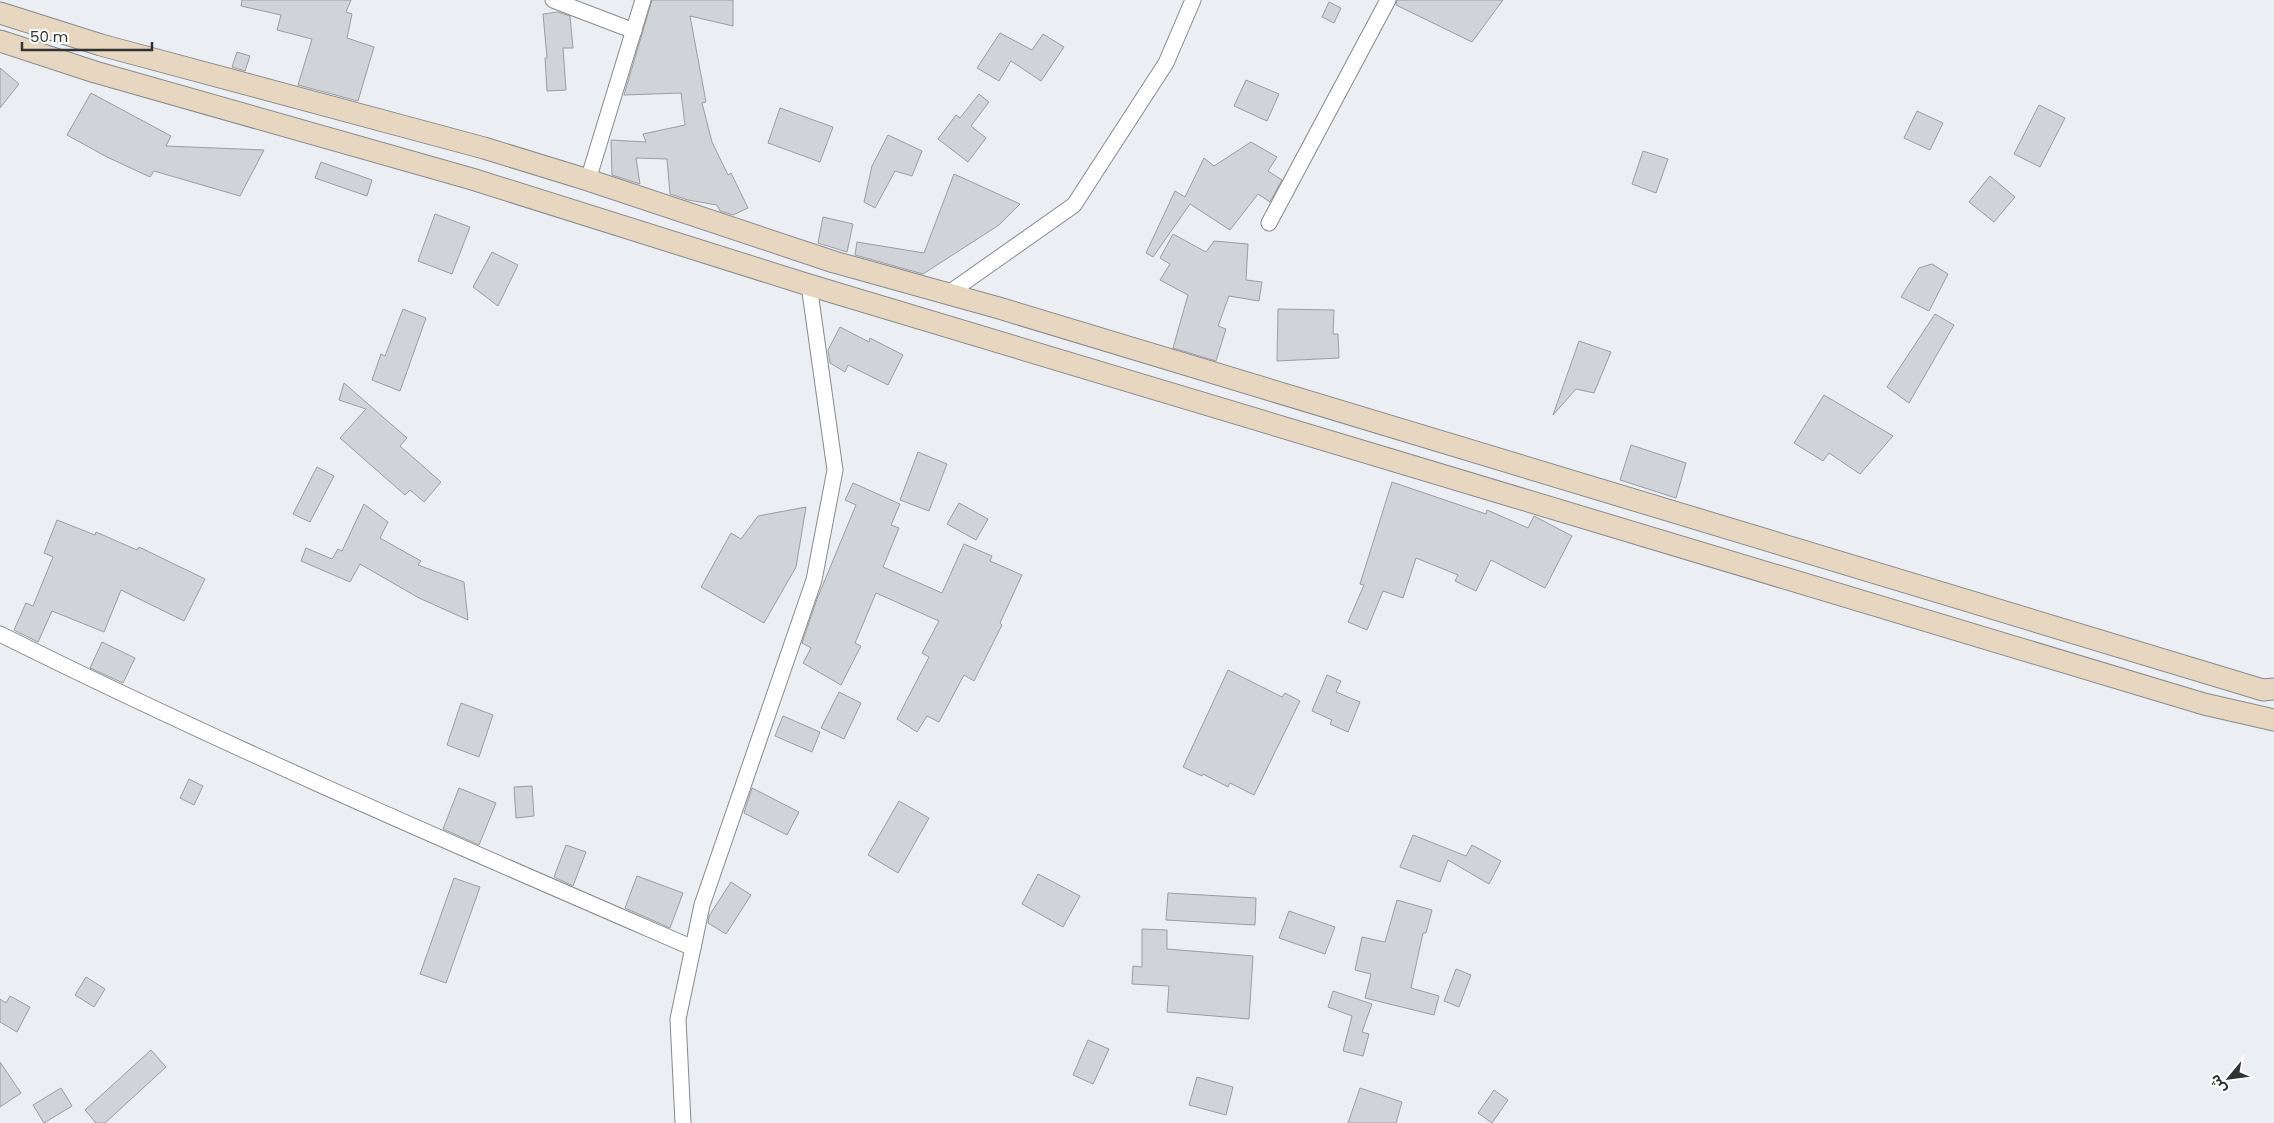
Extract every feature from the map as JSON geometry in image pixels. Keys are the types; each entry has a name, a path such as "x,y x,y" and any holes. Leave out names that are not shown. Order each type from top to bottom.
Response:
{"main road":[{"path":"0,13 101,45 484,148 588,180 834,262 999,308 2263,690 2274,690"},
{"path":"0,41 95,72 472,180 809,285 2204,704 2274,720"},
{"path":"95,72 101,45"},
{"path":"472,180 484,148"},
{"path":"992,340 999,308"}],"street":[{"path":"553,0 634,31"},
{"path":"588,180 643,0"},
{"path":"948,293 1074,205 1166,63 1193,0"},
{"path":"1269,223 1388,0"},
{"path":"683,1123 678,1020 702,905 814,580 835,470 809,285"},
{"path":"0,634 124,696 374,809 693,948"}],"building":[{"path":"242,0 351,0 346,12 352,14 347,38 374,47 358,101 298,85 312,39 277,30 281,15 241,6"},
{"path":"652,0 733,0 733,26 690,16 706,102 702,103 712,142 728,175 731,173 748,208 733,215 720,211 717,205 688,200 670,194 667,159 636,158 640,184 612,175 611,140 646,142 643,134 685,125 681,93 624,95"},
{"path":"1397,0 1503,0 1472,42 1396,5"},
{"path":"1329,2 1341,8 1334,23 1322,17"},
{"path":"558,12 570,16 573,48 563,48 566,90 547,91 545,58 547,58 543,14"},
{"path":"1000,33 1032,50 1043,34 1064,47 1041,81 1011,61 999,81 977,68"},
{"path":"237,52 250,56 245,71 232,67"},
{"path":"0,68 19,84 0,108"},
{"path":"1246,80 1279,94 1267,121 1234,106"},
{"path":"91,93 171,136 166,146 264,150 240,196 154,171 150,177 107,157 67,135"},
{"path":"979,94 989,102 971,126 986,138 968,162 938,139 956,115 960,118"},
{"path":"2039,105 2065,118 2040,167 2014,154"},
{"path":"780,108 833,127 820,162 768,143"},
{"path":"1917,111 1943,123 1930,150 1904,138"},
{"path":"888,135 922,151 912,176 895,171 875,208 864,202 872,166"},
{"path":"1251,142 1277,157 1268,171 1282,180 1270,202 1258,194 1230,230 1190,204 1153,257 1146,253 1175,191 1185,197 1204,158 1214,166"},
{"path":"1643,151 1668,159 1656,193 1632,184"},
{"path":"321,162 372,180 367,196 315,178"},
{"path":"954,174 1020,204 999,225 923,274 855,255 857,242 924,253"},
{"path":"1990,176 2015,197 1994,222 1969,202"},
{"path":"435,214 470,227 452,274 418,261"},
{"path":"823,217 853,224 847,252 818,243"},
{"path":"1173,234 1206,252 1214,241 1248,244 1246,280 1262,282 1259,301 1229,296 1218,326 1226,329 1216,361 1173,348 1188,295 1160,280 1170,264 1160,258"},
{"path":"492,252 518,265 498,306 473,287"},
{"path":"1932,264 1948,274 1929,311 1901,297 1919,268"},
{"path":"403,309 426,318 400,391 372,380 381,354 385,356"},
{"path":"1278,309 1334,310 1333,334 1338,334 1339,358 1277,361"},
{"path":"1935,314 1954,325 1909,403 1887,387"},
{"path":"840,327 869,342 870,338 903,355 888,385 848,365 845,372 830,363 828,350"},
{"path":"1579,341 1611,352 1594,393 1576,389 1553,415"},
{"path":"344,383 407,438 400,446 441,482 424,502 410,490 405,495 340,438 366,409 339,400"},
{"path":"1824,395 1893,436 1860,474 1829,453 1823,461 1794,443"},
{"path":"1631,445 1686,463 1676,498 1620,480"},
{"path":"918,452 947,464 929,511 900,500"},
{"path":"317,467 334,476 310,522 293,514"},
{"path":"1392,482 1486,514 1487,510 1528,528 1534,516 1572,536 1545,588 1491,560 1476,591 1455,581 1458,575 1416,558 1403,598 1383,591 1367,630 1348,622 1364,585 1360,584"},
{"path":"853,483 900,504 891,525 899,528 883,567 942,593 964,544 992,556 990,561 1022,575 1000,623 1002,625 974,681 964,675 939,722 927,716 917,732 897,719 929,657 922,653 939,621 876,593 855,643 861,646 841,685 803,663 811,648 802,643 817,599 856,505 845,500"},
{"path":"959,503 988,519 976,540 947,524"},
{"path":"364,504 388,522 380,538 421,561 418,565 464,582 468,620 419,598 360,564 350,582 301,561 306,548 332,559 338,549 342,551"},
{"path":"806,507 796,567 764,623 701,587 731,533 741,539 758,516"},
{"path":"57,520 95,535 96,532 137,550 139,547 205,579 184,621 121,590 104,632 52,611 38,642 14,630 26,603 33,606 53,557 44,553"},
{"path":"102,642 135,658 123,683 90,668"},
{"path":"1228,670 1282,697 1285,693 1300,701 1254,795 1230,783 1228,787 1203,774 1202,776 1183,767"},
{"path":"1327,675 1341,681 1336,692 1360,702 1348,732 1330,724 1332,720 1312,711"},
{"path":"839,692 861,703 844,739 821,728"},
{"path":"461,703 493,715 479,757 447,745"},
{"path":"783,716 820,732 812,752 775,736"},
{"path":"189,779 203,786 194,805 180,798"},
{"path":"532,786 534,816 516,818 514,787"},
{"path":"459,788 496,803 479,845 443,829"},
{"path":"752,788 799,812 787,835 744,813"},
{"path":"899,801 929,818 898,873 868,855"},
{"path":"1413,835 1466,856 1472,845 1501,861 1489,884 1448,860 1440,882 1400,867"},
{"path":"566,845 586,852 573,886 554,877"},
{"path":"1038,874 1080,896 1063,927 1022,904"},
{"path":"637,876 683,893 670,928 625,908"},
{"path":"454,878 480,887 446,983 420,974"},
{"path":"731,882 751,895 726,934 708,923 709,916"},
{"path":"1168,893 1256,898 1255,925 1166,920"},
{"path":"1397,900 1432,910 1426,933 1423,933 1411,988 1439,996 1434,1015 1365,998 1371,974 1355,970 1362,937 1385,942"},
{"path":"1289,911 1335,927 1325,954 1279,938"},
{"path":"1142,929 1167,930 1167,949 1253,956 1249,1019 1167,1012 1169,986 1132,984 1133,966 1142,967"},
{"path":"1456,969 1471,975 1459,1007 1444,1001"},
{"path":"86,977 105,989 94,1007 75,995"},
{"path":"1333,991 1372,1004 1362,1032 1369,1034 1363,1056 1343,1051 1352,1016 1328,1007"},
{"path":"10,996 30,1007 17,1032 0,1022 0,999 6,1003"},
{"path":"1088,1040 1109,1049 1093,1084 1073,1075"},
{"path":"151,1050 166,1067 105,1123 96,1123 85,1110"},
{"path":"0,1062 21,1093 0,1107"},
{"path":"1197,1077 1233,1087 1226,1115 1189,1105"},
{"path":"61,1088 72,1106 44,1123 33,1105"},
{"path":"1360,1088 1402,1102 1396,1123 1348,1123"},
{"path":"1494,1090 1508,1100 1492,1123 1478,1113"}]}
